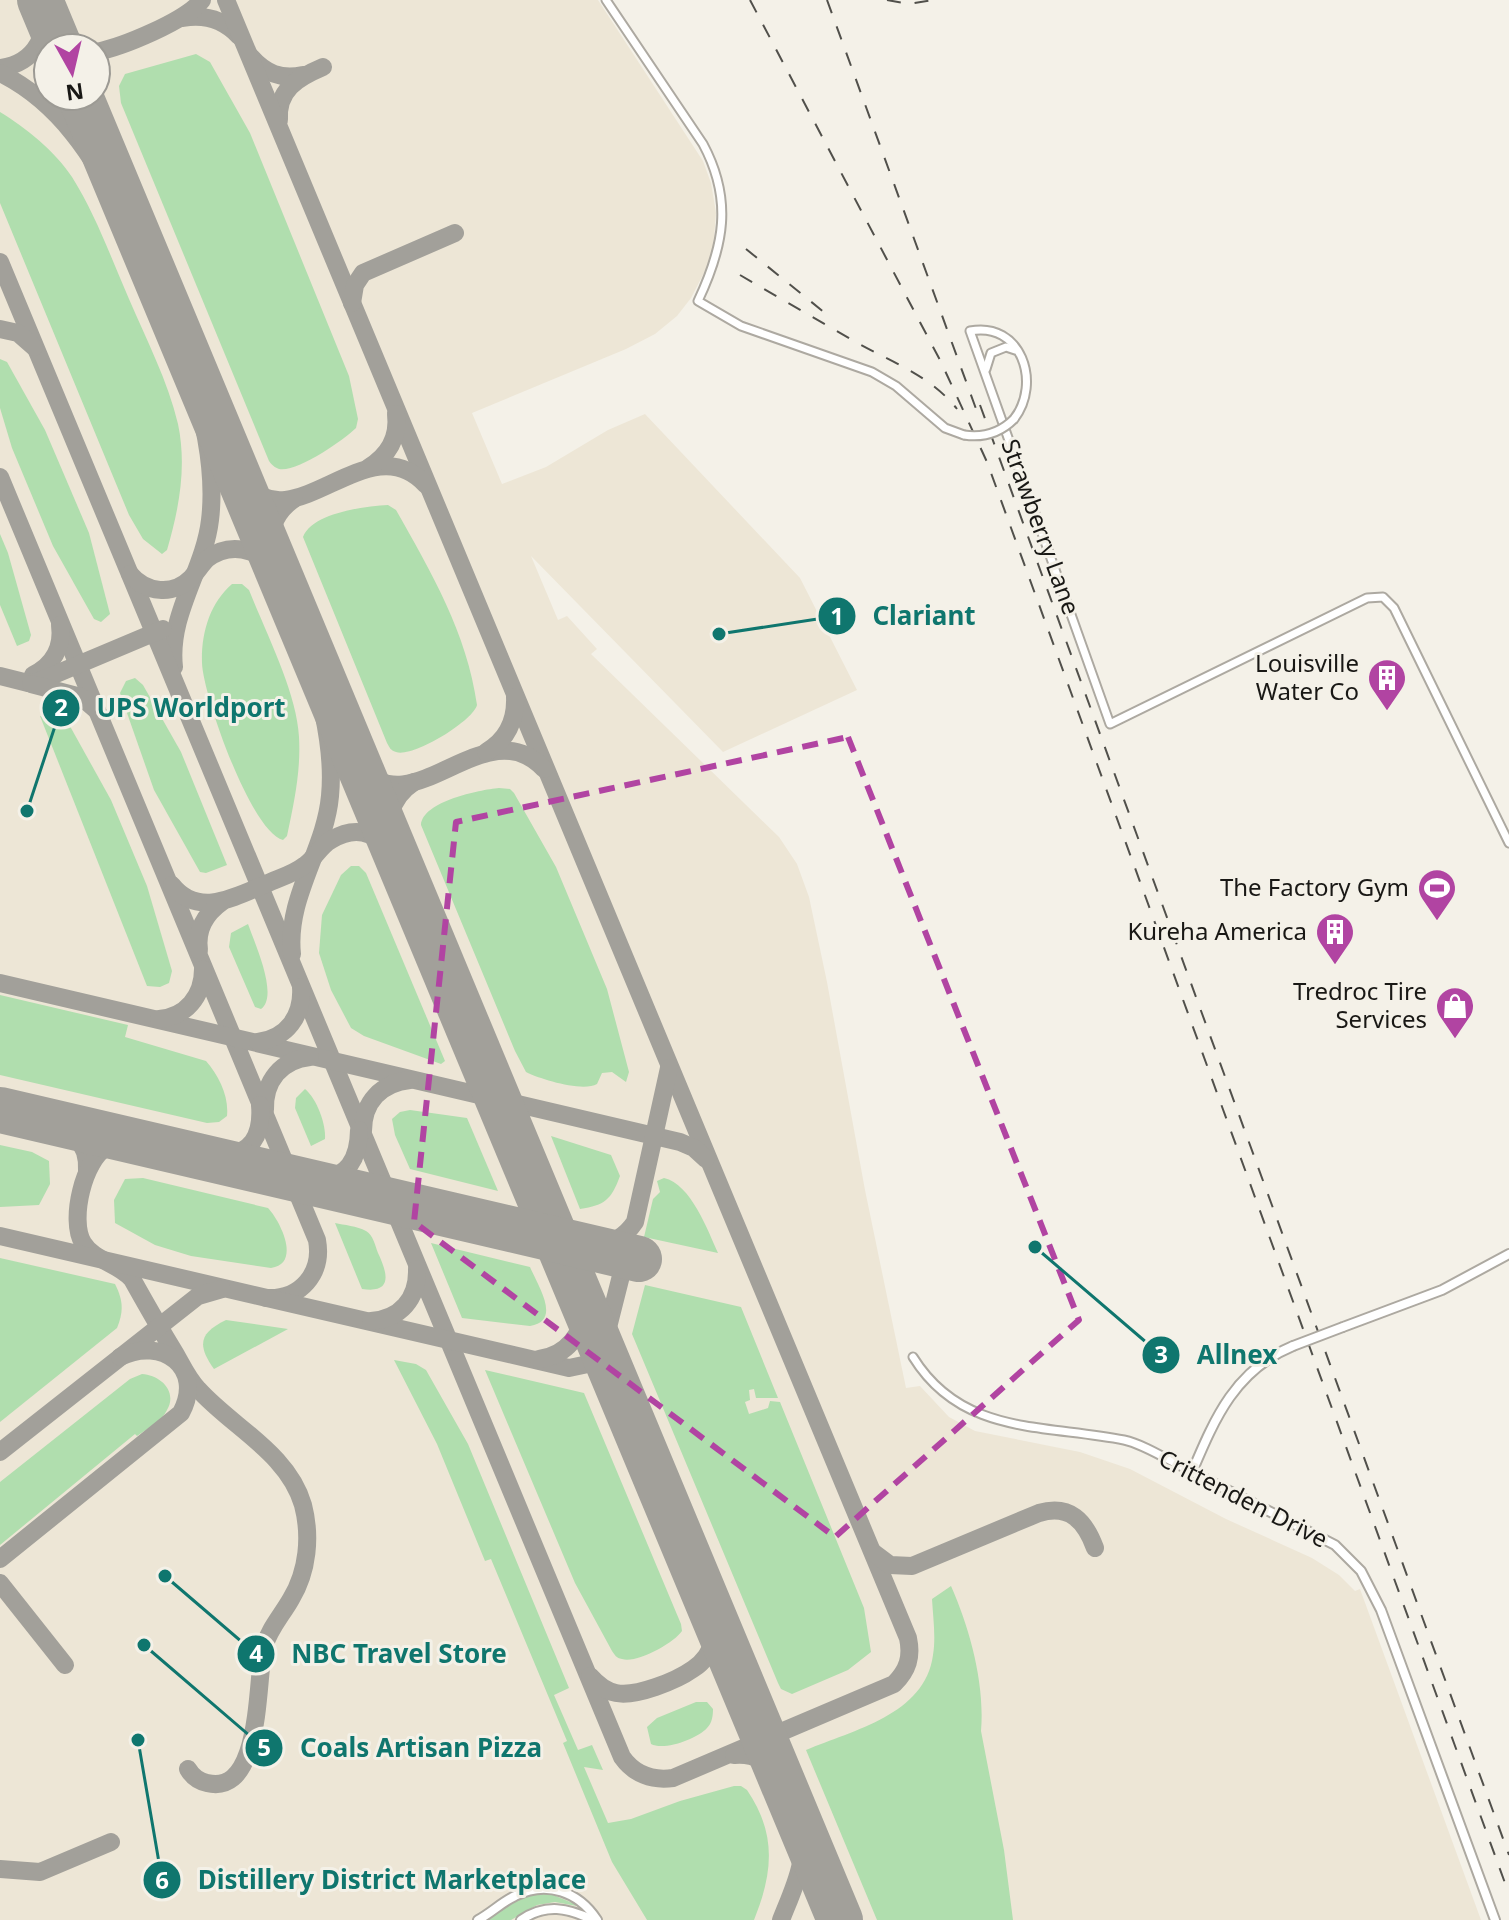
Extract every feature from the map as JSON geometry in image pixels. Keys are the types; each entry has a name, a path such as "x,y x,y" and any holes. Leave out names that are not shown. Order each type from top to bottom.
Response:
{"main road":[{"path":"1192,1472 1235,1387 1261,1362 1293,1346 1442,1290 1509,1254"},
{"name":"Crittenden Drive","path":"1192,1472 1335,1545 1361,1571 1381,1610 1495,1920"},
{"path":"478,1920 517,1895 551,1889 574,1896 587,1905 595,1920"},
{"path":"521,1920 535,1912 552,1908 573,1911 595,1920"}],"street":[{"path":"606,0 715,166 723,218 715,261 698,301 741,326 872,372 896,386 945,428 964,435 989,435 1002,429 1022,408 1028,390 1027,372 1018,351 1006,347 991,353 985,372"},
{"name":"Strawberry Lane","path":"1018,351 997,334 978,329 970,331 1110,724 1367,598 1383,597 1394,608 1509,843"},
{"name":"Crittenden Drive","path":"913,1357 934,1386 971,1412 1005,1422 1124,1440 1192,1472"}],"highlighted area":[{"path":"848,737 1079,1320 835,1537 414,1222 456,822"}],"shaded area":[{"path":"0,0 598,0 703,161 711,183 716,213 713,250 691,298 677,316 655,334 472,413 502,484 546,467 608,430 645,414 800,578 857,690 723,752 531,556 558,620 567,616 597,649 591,654 779,837 797,864 809,897 827,982 865,1190 906,1388 920,1386 949,1417 975,1431 1080,1452 1130,1469 1226,1519 1312,1558 1339,1575 1355,1591 1360,1589 1481,1920 0,1920"}],"green space":[{"path":"196,54 210,62 250,133 349,376 358,419 356,428 319,454 287,469 279,469 269,461 121,103 119,86 125,74"},
{"path":"0,112 39,141 72,177 103,237 169,392 181,440 182,472 175,519 167,550 162,554 143,539 129,515 0,203"},
{"path":"0,359 7,362 45,430 89,533 110,614 101,622 94,619 53,546 12,448 0,408"},
{"path":"388,505 396,510 446,604 465,653 477,705 454,728 428,744 404,752 390,749 387,743 303,537 317,522 340,512"},
{"path":"0,534 31,635 29,641 17,646 0,605"},
{"path":"232,584 242,584 249,590 287,682 297,720 298,775 287,836 283,840 270,831 244,789 220,731 204,679 202,652 205,630 218,600"},
{"path":"135,678 143,685 181,752 227,865 206,873 200,872 154,790 120,693 126,681"},
{"path":"40,716 66,723 71,728 111,800 147,886 172,971 169,983 160,987 147,986"},
{"path":"510,789 514,793 556,867 607,989 629,1072 626,1082 612,1072 602,1073 597,1084 591,1086 552,1081 526,1072 515,1051 421,825 431,809 441,803 466,794"},
{"path":"351,866 359,866 366,873 445,1061 441,1064 364,1036 351,1028 331,990 319,953 322,915 341,875"},
{"path":"248,924 267,982 266,1002 261,1009 255,1007 229,947 231,933"},
{"path":"0,995 128,1025 125,1037 206,1061 222,1087 227,1116 219,1122 207,1123 0,1075"},
{"path":"305,1089 317,1105 325,1133 325,1139 311,1146 295,1108 296,1098"},
{"path":"410,1110 467,1118 498,1191 410,1169 395,1135 392,1119 400,1112"},
{"path":"551,1136 611,1155 620,1176 606,1200 580,1209"},
{"path":"0,1145 32,1152 49,1161 50,1184 39,1205 0,1207"},
{"path":"143,1178 268,1208 283,1232 287,1251 285,1259 271,1268 191,1256 155,1245 115,1223 114,1200 125,1179"},
{"path":"664,1178 674,1182 690,1199 718,1253 644,1237 653,1199 660,1192 657,1181"},
{"path":"335,1223 366,1231 374,1240 385,1274 383,1285 379,1288 362,1289"},
{"path":"431,1243 530,1267 545,1302 545,1317 540,1323 530,1326 462,1318"},
{"path":"0,1258 115,1284 122,1306 117,1328 0,1422"},
{"path":"645,1285 741,1307 778,1398 756,1398 754,1389 749,1390 750,1400 745,1402 749,1414 768,1408 770,1401 780,1402 864,1608 871,1652 848,1670 792,1694 781,1689 632,1334"},
{"path":"226,1320 288,1329 214,1369 205,1353 204,1340 210,1330"},
{"path":"394,1360 416,1364 426,1370 468,1444 569,1688 554,1695 578,1750 592,1745 603,1770 584,1767 608,1823 741,1786 757,1806 769,1854 765,1886 754,1920 647,1920 612,1862 563,1743 567,1741 491,1559 485,1561 437,1444"},
{"path":"485,1370 584,1393 681,1624 682,1631 671,1641 628,1660 620,1659 612,1651 575,1583"},
{"path":"142,1374 155,1377 169,1391 170,1403 162,1418 137,1436 135,1434 0,1545 0,1482 130,1379"},
{"path":"951,1586 970,1638 978,1676 981,1731 1004,1850 1013,1920 877,1920 806,1750 884,1718 916,1692 927,1675 933,1655 932,1599"},
{"path":"696,1702 707,1702 713,1709 707,1728 680,1743 664,1746 651,1744 647,1727 657,1718"},
{"path":"533,1894 551,1894 582,1907 555,1902 537,1905 511,1920 486,1920 513,1902"}],"taxiway":[{"path":"0,68 23,60 38,44 44,24 39,0"},
{"path":"112,48 153,32 182,16 202,0"},
{"path":"0,262 622,1757 644,1775 673,1778 894,1684 908,1663 908,1638 226,0"},
{"path":"47,12 58,32"},
{"path":"183,18 214,20 239,36"},
{"path":"251,57 274,74 288,77 303,75"},
{"path":"279,120 281,101 290,86 323,67"},
{"path":"0,73 40,99 73,134 100,173 123,215"},
{"path":"90,112 110,164"},
{"path":"123,204 185,359 207,442 211,482 210,520 201,557 176,629 174,667"},
{"path":"352,303 355,285 363,273 455,233"},
{"path":"0,329 18,333 34,347"},
{"path":"368,468 391,446 396,431 396,414"},
{"path":"215,415 240,476 265,498 286,500 381,467 404,469 426,485"},
{"path":"0,477 317,1240 316,1263 307,1282 290,1294 266,1298"},
{"path":"241,487 302,639 325,721 330,760 327,816 300,893 292,933 292,954"},
{"path":"272,553 274,523 294,499"},
{"path":"130,574 144,585 168,590 184,584 207,559 233,549 251,552 274,568"},
{"path":"33,675 46,666 55,654 60,641 60,625"},
{"path":"0,676 28,683 37,682 163,629"},
{"path":"31,684 81,697 95,709"},
{"path":"486,752 500,742 509,729 515,697"},
{"path":"333,699 358,761 383,782 404,784 427,778 475,757 499,751 522,754 544,769"},
{"path":"397,852 391,832 391,814 398,797 414,782"},
{"path":"172,885 193,901 205,903 229,899 296,871 331,840 350,832 366,834 380,841 391,854 409,887 421,919"},
{"path":"199,950 203,923 222,902"},
{"path":"159,1019 177,1014 191,1003 200,988 203,969"},
{"path":"0,983 680,1142 694,1148 706,1159"},
{"path":"258,1042 277,1036 291,1024 299,1007 301,987"},
{"path":"265,1110 268,1090 276,1074 291,1062 310,1057"},
{"path":"529,1231 573,1243 600,1245 613,1242 635,1222 669,1068"},
{"path":"363,1131 366,1111 376,1096 390,1085 410,1080"},
{"path":"150,1143 204,1155 223,1156 239,1152 251,1144 259,1128 260,1105"},
{"path":"41,1120 75,1136 84,1151 87,1171"},
{"path":"247,1166 301,1178 334,1176 347,1168 356,1153 359,1130"},
{"path":"156,1147 119,1143 99,1154 81,1191 79,1233 93,1254 132,1279 194,1385 285,1470 303,1505 307,1529 304,1565 297,1588 264,1647 254,1732 248,1754 238,1772 225,1782 204,1782 188,1769"},
{"path":"316,1185 379,1200 393,1212"},
{"path":"0,1236 569,1368 588,1364 602,1351 626,1256"},
{"path":"539,1359 565,1348 581,1325 581,1305 561,1256"},
{"path":"371,1321 391,1316 405,1306 414,1290 417,1269"},
{"path":"0,1452 198,1296 222,1289"},
{"path":"0,1559 181,1413 188,1382 175,1360 151,1351 120,1357"},
{"path":"874,1553 890,1565 912,1566 1050,1511 1075,1517 1095,1548"},
{"path":"590,1676 608,1691 634,1693 677,1678 704,1660 714,1639 713,1619 688,1555"},
{"path":"0,1583 65,1665"},
{"path":"734,1755 761,1760 781,1779"},
{"path":"781,1920 802,1859 799,1821"},
{"path":"0,1869 40,1872 111,1842"},
{"path":"835,1907 853,1920"}],"runway":[{"path":"40,0 53,32"},
{"path":"87,112 840,1920"},
{"path":"0,1110 639,1259"}],"railway":[{"path":"750,0 941,362 987,462 1509,1894"},
{"path":"827,0 979,417"},
{"path":"887,0 909,4 933,0"},
{"path":"746,249 830,317"},
{"path":"740,275 922,378 957,409"},
{"path":"980,405 1509,1855"}],"place":[{"name":"Clariant","path":"719,634"},
{"name":"Louisville Water Co","path":"1387,712"},
{"name":"UPS Worldport","path":"27,811"},
{"name":"The Factory Gym","path":"1437,922"},
{"name":"Kureha America","path":"1335,966"},
{"name":"Tredroc Tire Services","path":"1455,1040"},
{"name":"Allnex","path":"1035,1247"},
{"name":"NBC Travel Store","path":"165,1576"},
{"name":"Coals Artisan Pizza","path":"144,1645"},
{"name":"Distillery District Marketplace","path":"138,1740"}]}
